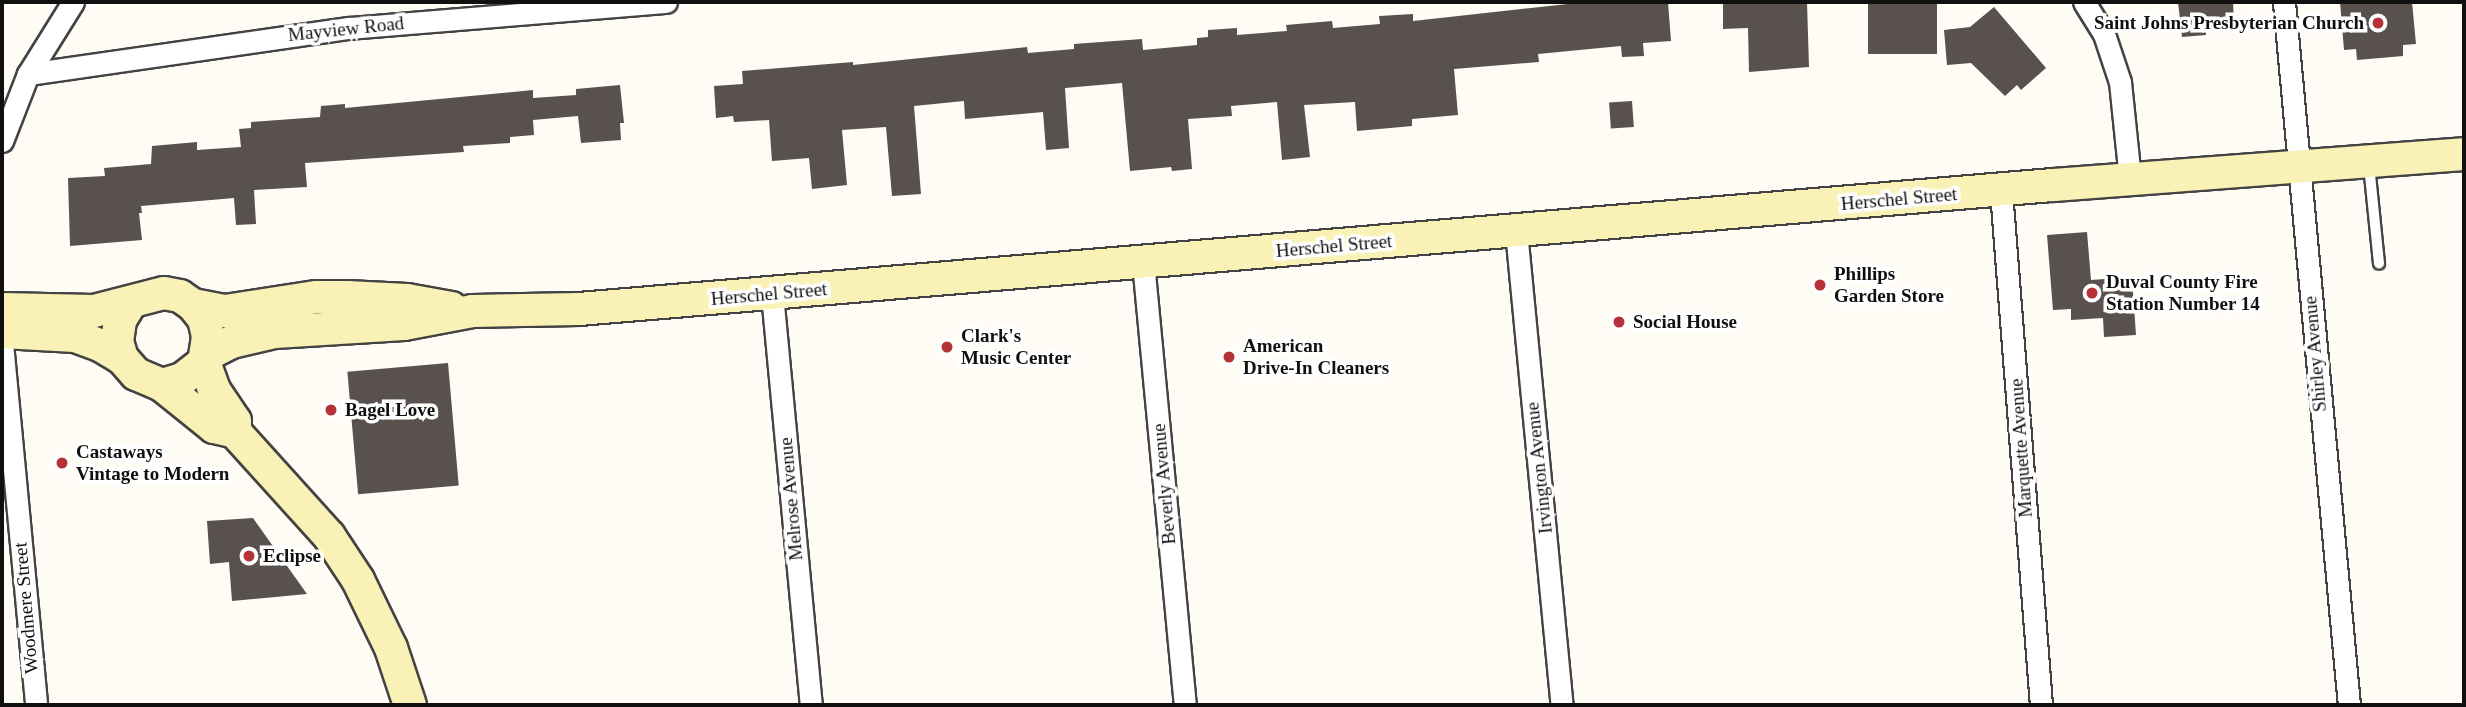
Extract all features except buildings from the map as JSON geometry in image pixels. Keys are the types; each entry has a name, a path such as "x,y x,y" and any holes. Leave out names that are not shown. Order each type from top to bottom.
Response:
{"main road":[{"name":"Herschel Street","path":"162,385 182,379 206,358 232,342 275,332 404,324 473,311 579,309 772,294 2130,179 2464,154"},
{"path":"2,309 76,312 130,304 145,296 164,293 180,296 193,305 204,318 208,337 206,358 214,390 235,421 235,432"},
{"path":"193,305 225,311 317,297 347,297 407,300 473,311"},
{"path":"122,358 117,342 120,320 130,304"},
{"path":"2,332 75,336 100,345 122,358 136,374 162,385 214,427 235,432 329,536 358,580 391,648 411,705"}],"street":[{"path":"2,141 28,74 73,2"},
{"name":"Mayview Road","path":"28,74 349,28 568,7 666,2"},
{"path":"2084,2 2104,34 2120,82 2130,179"},
{"name":"Shirley Avenue","path":"2284,2 2348,705"},
{"name":"Marquette Avenue","path":"2001,191 2041,705"},
{"name":"Irvington Avenue","path":"1516,231 1562,705"},
{"name":"Beverly Avenue","path":"1143,262 1185,705"},
{"name":"Melrose Avenue","path":"772,294 811,705"},
{"name":"Woodmere Street","path":"2,343 7,448 36,705"}],"lane":[{"path":"2369,162 2379,263"}],"place":[{"name":"Saint Johns Presbyterian Church","path":"2378,23"},
{"name":"Phillips Garden Store","path":"1820,285"},
{"name":"Duval County Fire Station Number 14","path":"2092,293"},
{"name":"Social House","path":"1619,322"},
{"name":"Clark's Music Center","path":"947,347"},
{"name":"American Drive-In Cleaners","path":"1229,357"},
{"name":"Bagel Love","path":"331,410"},
{"name":"Castaways Vintage to Modern","path":"62,463"},
{"name":"Eclipse","path":"249,556"}]}
